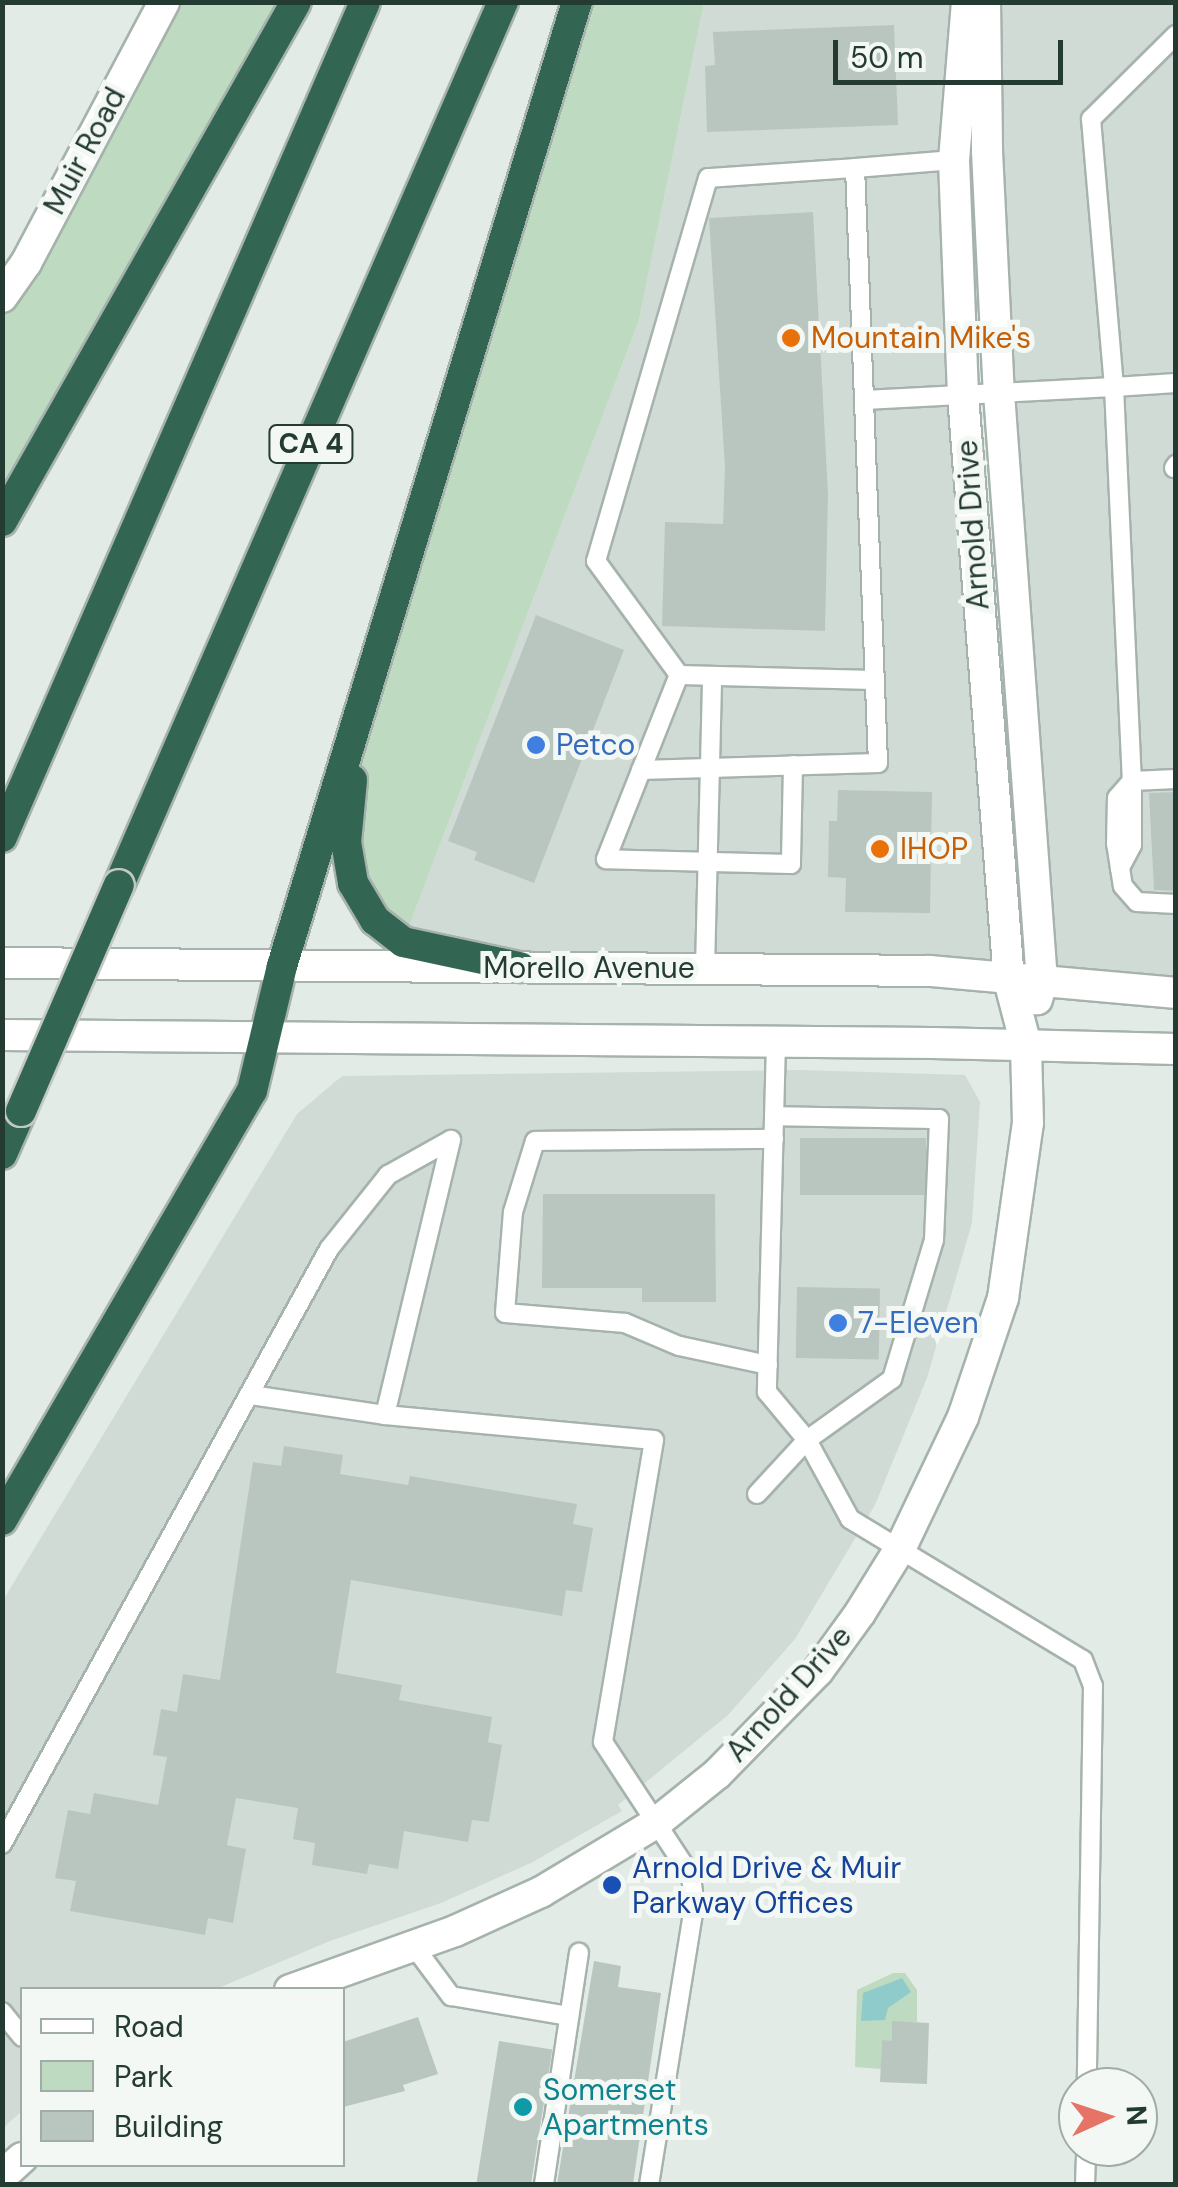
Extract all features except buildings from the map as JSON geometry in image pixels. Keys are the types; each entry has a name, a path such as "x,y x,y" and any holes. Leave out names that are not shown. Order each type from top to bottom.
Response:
{"highway":[{"path":"2,521 296,2"},
{"path":"2,837 365,2"},
{"name":"CA 4","path":"2,1154 503,2"},
{"path":"2,1520 252,1091 282,966 576,2"},
{"path":"354,731 346,842 353,883 375,920 403,942 520,967"}],"street":[{"name":"Muir Road","path":"2,298 26,264 164,2"},
{"name":"Arnold Drive","path":"298,1987 414,1946 540,1892 656,1822 717,1774 818,1672 901,1547 963,1417 1003,1298 1028,1123 1026,1045 1008,980 963,395 954,160 967,2"},
{"name":"Arnold Drive","path":"986,2 987,151 1000,393 1042,982 1026,1045"},
{"name":"Morello Avenue","path":"2,963 930,971 1176,993"},
{"path":"2,1035 1026,1045 1176,1050"}],"lane":[{"path":"1176,34 1091,120 1114,387 1132,781 1132,846 1120,868 1123,886 1137,902 1176,904"},
{"path":"679,675 596,561 708,178 954,160"},
{"path":"641,770 878,763 854,168"},
{"path":"864,400 1176,383"},
{"path":"679,675 874,680"},
{"path":"679,675 606,859 792,864 793,765"},
{"path":"706,969 712,676"},
{"path":"1132,781 1176,779"},
{"path":"776,1042 767,1392 807,1440 850,1519 1083,1660 1093,1686 1087,2067"},
{"path":"756,1494 807,1440 892,1379 934,1240 939,1120 774,1116"},
{"path":"768,1364 680,1346 625,1323 505,1312 513,1212 535,1142 774,1139"},
{"path":"2,1844 328,1248 388,1175 451,1140 385,1415"},
{"path":"251,1395 385,1415 654,1440 602,1742 691,1876 694,1907 649,2184"},
{"path":"414,1946 451,1996 569,2016"},
{"path":"544,2184 579,1953"},
{"path":"2,2012 20,2034"}],"shaded area":[{"path":"704,3 967,3 961,95 1009,980 520,967 403,942 639,320"},
{"path":"985,3 1175,3 1175,993 1042,982"},
{"path":"800,1070 965,1075 980,1102 972,1223 927,1378 875,1505 795,1639 728,1715 618,1805 622,1811 531,1863 441,1903 330,1941 221,1987 20,1987 20,2113 3,2128 2,1602 297,1114 342,1076"}],"green space":[{"path":"164,3 296,3 3,521 3,297"},
{"path":"577,3 704,3 639,320 403,942 375,920 351,803 354,731"},
{"path":"893,1973 905,1973 917,1990 917,2022 892,2022 892,2041 882,2041 881,2069 855,2067 857,1990"}],"water":[{"path":"902,1978 911,1992 888,2008 885,2020 861,2021 863,1993"}],"place":[{"name":"Mountain Mike's","path":"791,338"},
{"name":"Petco","path":"536,745"},
{"name":"IHOP","path":"880,849"},
{"name":"7-Eleven","path":"838,1323"},
{"name":"Arnold Drive & Muir Parkway Offices","path":"612,1885"},
{"name":"Somerset Apartments","path":"523,2107"}]}
